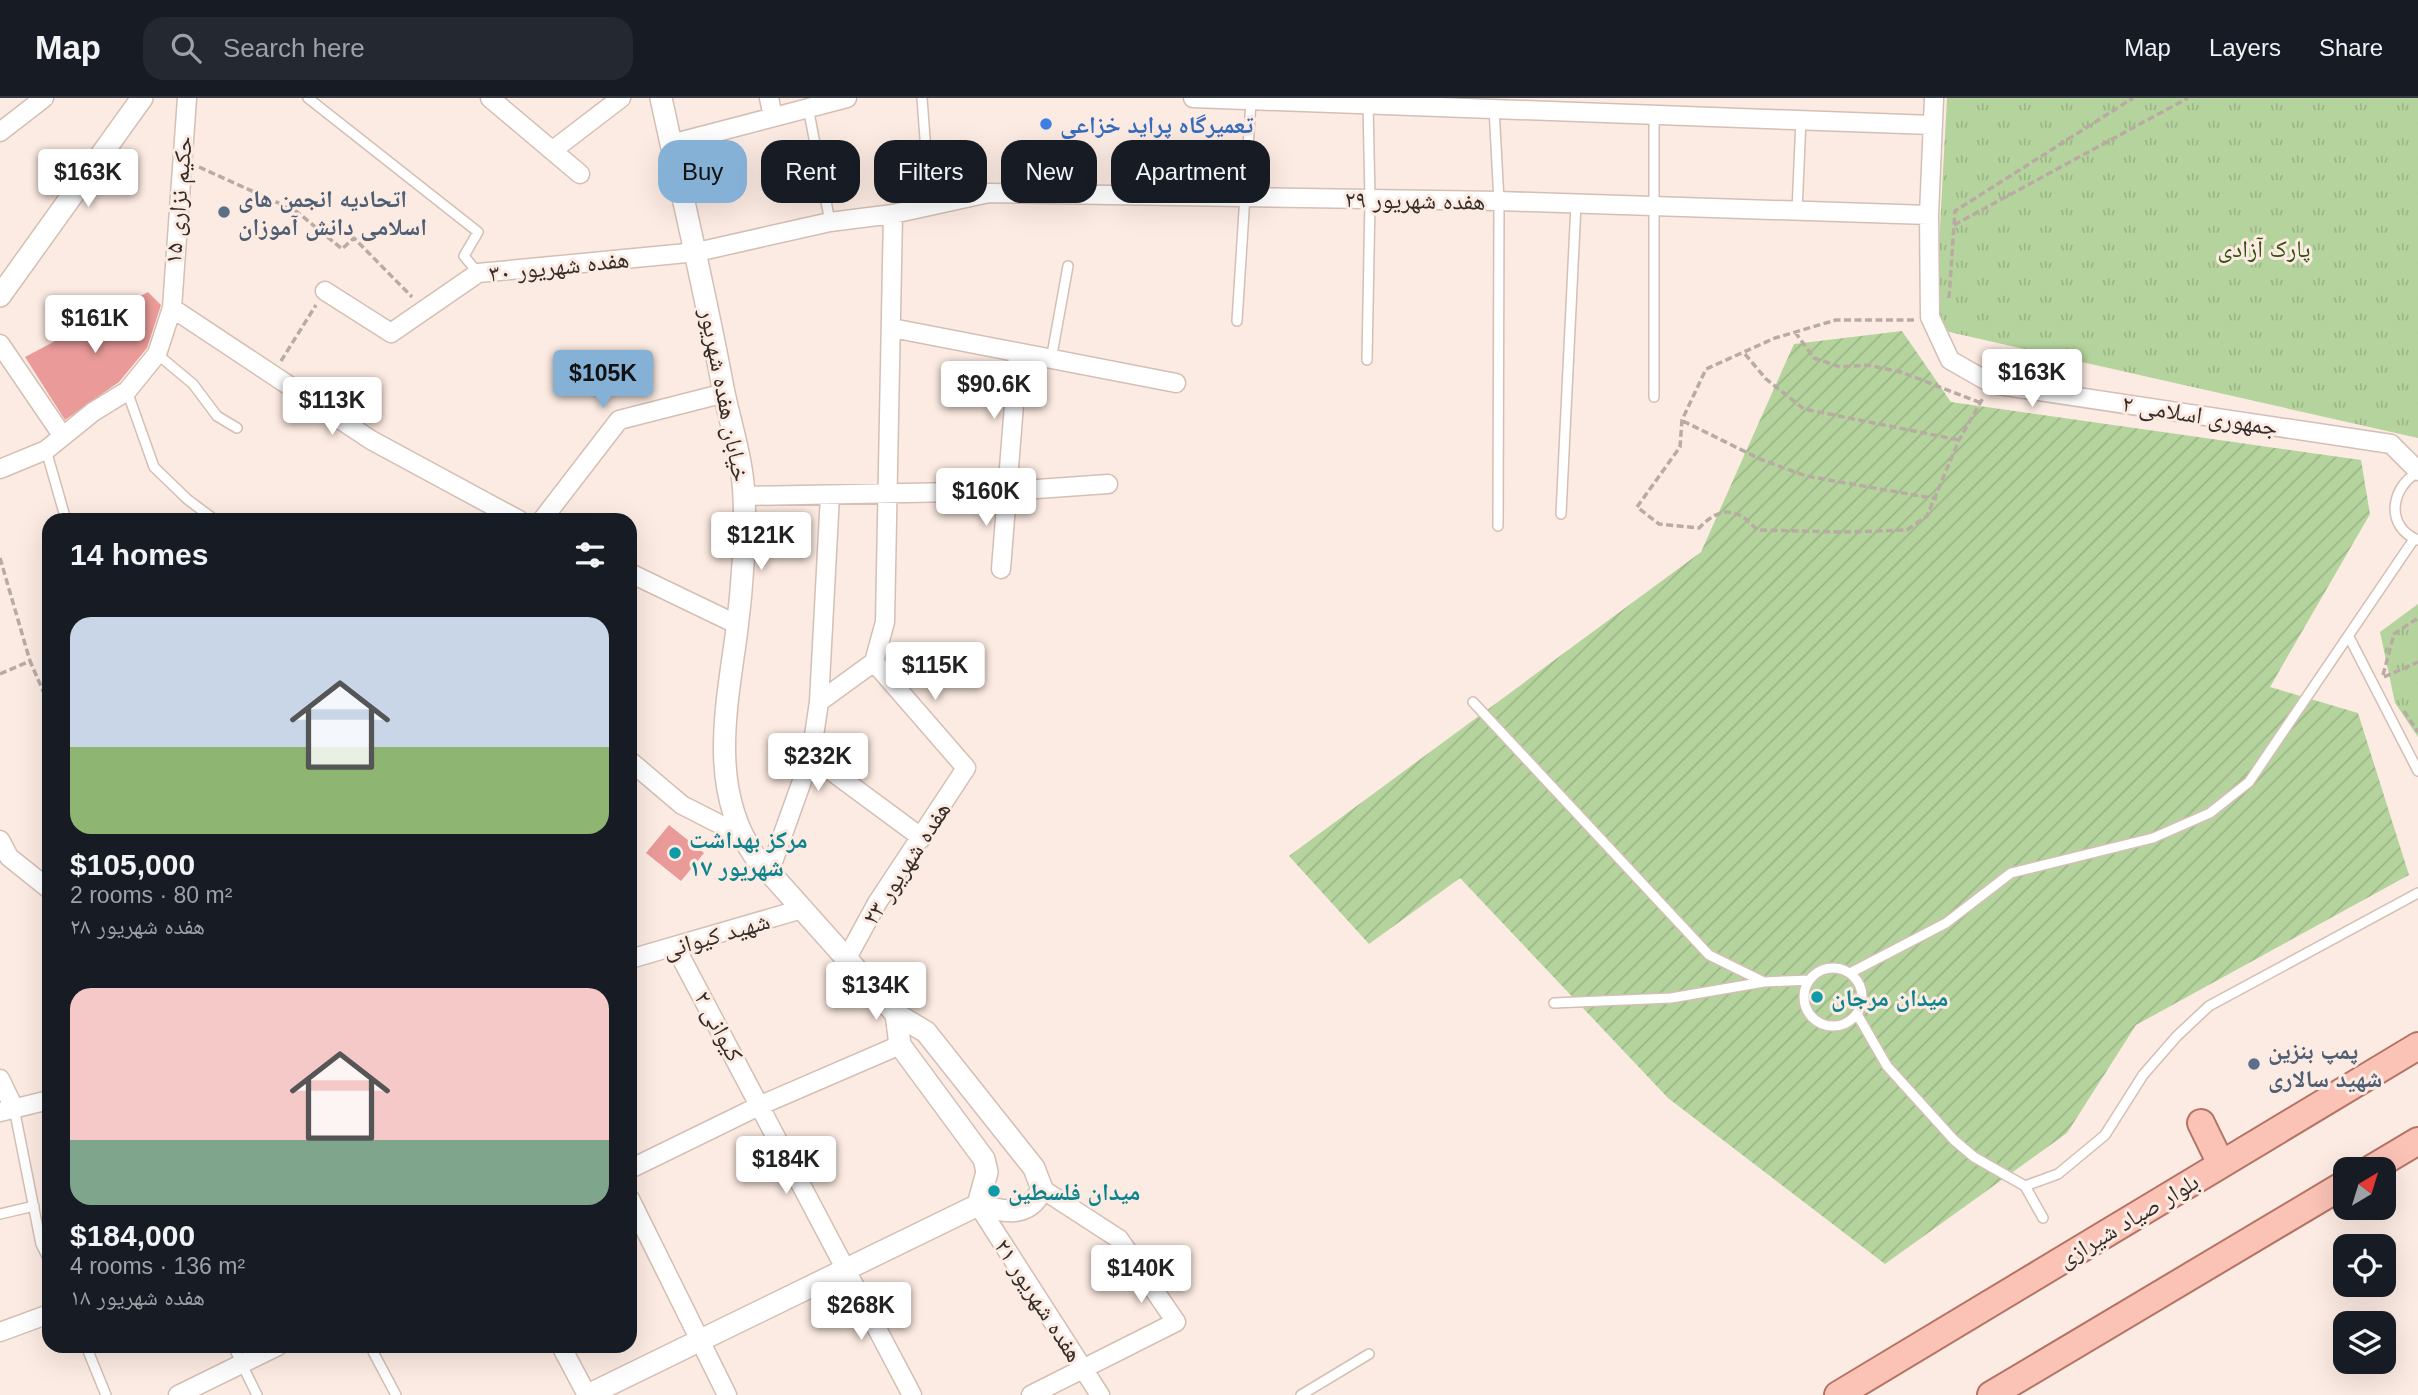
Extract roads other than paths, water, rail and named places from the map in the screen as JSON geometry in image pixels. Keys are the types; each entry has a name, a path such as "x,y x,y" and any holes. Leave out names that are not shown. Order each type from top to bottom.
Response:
{"main road":[{"name":"بلوار صیاد شیرازی","path":"1838,1395 2418,1046"},
{"path":"2201,1123 2221,1164"},
{"path":"2391,1157 2418,1141"},
{"path":"1991,1395 2333,1191"}],"street":[{"path":"0,132 44,98"},
{"path":"0,296 142,98"},
{"name":"حکیم نزاری ۱۵","path":"0,469 46,450 62,435 127,391 157,354 172,308 187,98"},
{"path":"490,98 580,174"},
{"path":"553,150 621,98"},
{"name":"خیابان هفده شهریور","path":"661,98 670,140"},
{"path":"769,98 773,117"},
{"path":"686,140 847,98"},
{"path":"1193,98 1494,108 1654,106 1801,120 1932,125"},
{"name":"جمهوری اسلامی ۲","path":"1934,98 1929,215 1930,317 1950,360 1992,384 2391,444 2418,472"},
{"name":"هفده شهریور ۲۹","path":"697,252 830,222 893,214 989,192 1111,194"},
{"name":"هفده شهریور ۲۹","path":"1270,197 1499,201 1929,215"},
{"name":"خیابان هفده شهریور","path":"685,203 744,496 738,625 725,710 723,757 731,803 741,835 769,873 896,1014"},
{"path":"819,702 874,662 886,622 893,214"},
{"name":"هفده شهریور ۳۰","path":"325,291 391,334 478,273 697,252"},
{"path":"172,308 371,440 506,513"},
{"path":"892,328 1176,383"},
{"path":"0,344 62,435"},
{"path":"1001,569 1018,354"},
{"path":"547,513 620,420 725,393"},
{"path":"744,496 1009,491 1108,484"},
{"path":"769,873 811,756 819,702 830,495"},
{"path":"637,576 738,625"},
{"name":"هفده شهریور ۲۳","path":"847,958 877,903 967,768 874,662"},
{"path":"811,756 922,838"},
{"path":"637,767 682,805 741,835"},
{"path":"0,839 4,859 42,880"},
{"name":"شهید کیوانی","path":"637,954 676,948 803,909"},
{"name":"کیوانی ۲","path":"676,948 912,1395"},
{"path":"896,1014 900,1045 984,1159 987,1172 978,1205"},
{"path":"896,1014 926,1032 1034,1168 1042,1189 1119,1239 1176,1322 1031,1395"},
{"path":"637,1166 761,1105 900,1045"},
{"path":"0,1079 7,1110 42,1102"},
{"path":"565,1353 587,1395 978,1205 1008,1213 1026,1208 1038,1199 1042,1189"},
{"name":"هفده شهریور ۲۱","path":"978,1205 1100,1395"},
{"path":"637,1213 727,1395"},
{"path":"0,1332 42,1317"},
{"path":"178,1395 263,1353"}],"lane":[{"path":"308,98 478,232 464,256 478,273"},
{"path":"922,98 930,206"},
{"path":"1249,140 1251,101"},
{"path":"1367,360 1370,199 1368,104"},
{"path":"1654,106 1654,397"},
{"path":"808,107 830,222"},
{"path":"1494,108 1499,201 1497,526"},
{"path":"1797,211 1801,120"},
{"path":"1237,321 1246,203"},
{"path":"1561,514 1576,204"},
{"path":"1051,360 1068,267"},
{"path":"157,354 192,384 216,416 237,428"},
{"path":"127,391 154,467 206,513"},
{"path":"46,450 64,513"},
{"path":"1554,1003 1671,998 1764,982 1809,981 1828,968 1850,973 1946,923 2011,873 2153,838 2210,813 2249,782 2416,540 2399,524 2394,504 2398,490 2407,479 2418,472"},
{"path":"2349,637 2418,771"},
{"path":"1473,702 1709,955 1764,982"},
{"path":"2025,1186 2058,1174 2105,1135 2143,1075 2177,1036 2209,1006 2418,893"},
{"path":"1809,981 1804,1003 1816,1021 1839,1026 1849,1022 1857,1014 1862,1003 1862,992 1850,973"},
{"path":"1857,1014 1887,1066 1974,1157 2025,1186 2043,1218"},
{"path":"7,1110 42,1233"},
{"path":"0,1214 34,1206"},
{"path":"89,1353 106,1395"},
{"path":"237,1353 257,1395"},
{"path":"374,1353 396,1395"},
{"path":"1301,1395 1369,1354"}],"place":[{"name":"تعمیرگاه پراید خزاعی","path":"1046,124"},
{"name":"اتحادیه انجمن های اسلامی دانش آموزان","path":"224,212"},
{"name":"مرکز بهداشت ۱۷ شهریور","path":"675,853"},
{"name":"میدان مرجان","path":"1817,997"},
{"name":"پمپ بنزین شهید سالاری","path":"2254,1064"},
{"name":"میدان فلسطین","path":"994,1191"}],"park label":[{"name":"پارک آزادی","path":"2264,248"}]}
